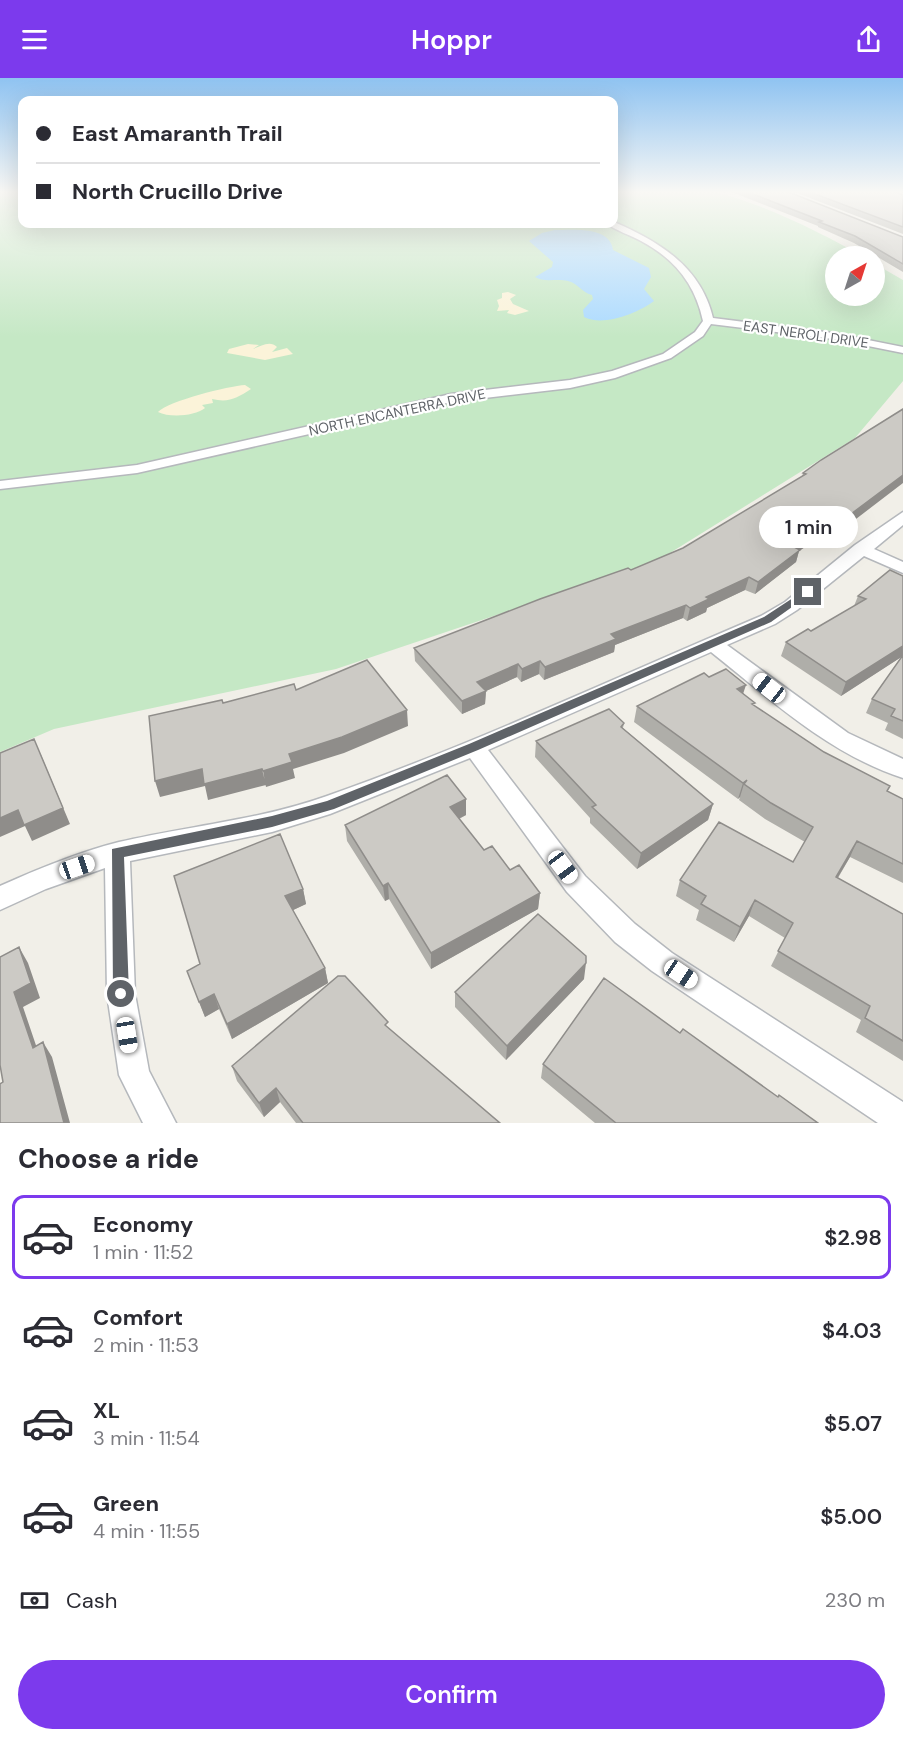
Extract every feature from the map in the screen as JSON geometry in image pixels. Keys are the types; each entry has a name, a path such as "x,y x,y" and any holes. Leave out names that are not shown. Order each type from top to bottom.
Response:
{"street":[{"path":"645,240 658,246 677,261 705,301 708,321"},
{"name":"EAST NEROLI DRIVE","path":"708,321 823,334 903,350"},
{"name":"NORTH ENCANTERRA DRIVE","path":"0,485 137,469 451,398 570,384 615,374 667,356 699,334 708,321"},
{"path":"0,898 37,881 117,853 272,822 330,806 474,747 768,620 791,606 903,517"},
{"path":"861,549 903,568"},
{"path":"713,644 807,717 840,739 903,769"},
{"path":"474,747 576,884 625,933 663,962 903,1121"},
{"path":"117,853 121,994 126,1029 134,1075 160,1123"}],"green space":[{"path":"0,240 833,240 844,246 825,246 825,306 885,306 885,270 903,280 903,381 855,438 657,561 336,669 54,729 0,752"}],"sand":[{"path":"508,292 516,295 510,299 513,304 529,311 515,315 507,313 509,310 497,311 499,306 497,300 502,298 502,293"},
{"path":"248,344 259,345 253,349 271,344 277,347 272,352 287,348 293,354 265,360 227,353 229,349"},
{"path":"245,385 251,389 233,399 212,399 213,403 202,405 205,408 195,413 176,415 158,412 186,399"}],"water":[{"path":"608,240 613,250 649,268 651,277 644,289 654,301 620,317 592,320 584,317 583,310 593,299 592,295 568,281 542,280 535,277 552,267 553,262 529,241"}],"building":[{"path":"861,240 903,240 903,264 885,254 885,246 872,246"},
{"path":"903,409 903,475 843,520 836,517 792,546 800,550 758,582 749,577 706,597 709,599 690,608 686,605 611,634 616,639 545,667 540,661 522,669 518,664 477,682 486,691 462,701 414,648 540,599 628,568 631,570 683,548 806,474 803,473 821,460"},
{"path":"890,570 903,576 903,646 846,682 786,642 808,629 811,631 866,599 858,596"},
{"path":"903,655 903,721 891,716 895,709 872,699"},
{"path":"367,660 407,710 342,737 289,754 292,762 263,771 262,769 204,784 202,769 155,781 149,716 222,700 223,703 294,684 296,690"},
{"path":"726,669 746,685 737,689 755,703 752,704 824,752 890,786 887,791 903,799 903,864 857,841 836,877 903,914 903,1041 865,1018 870,1006 778,951 793,923 755,900 740,927 701,904 706,896 680,880 719,822 793,862 813,827 771,803 744,784 747,780 743,783 637,706 704,673 709,677"},
{"path":"609,709 624,723 621,727 713,804 641,853 592,807 596,805 536,741"},
{"path":"34,739 63,808 24,825 18,810 0,818 0,753"},
{"path":"447,775 466,799 450,807 484,850 492,846 510,870 519,865 540,893 431,953 388,883 383,886 345,825"},
{"path":"280,834 303,889 285,896 325,968 227,1024 214,994 199,1002 187,971 200,964 174,876"},
{"path":"538,914 586,956 586,963 507,1046 455,992"},
{"path":"19,947 31,983 14,992 33,1048 43,1042 64,1123 0,1123 0,1084 3,1082 0,1065 0,957"},
{"path":"338,976 345,976 388,1022 385,1025 500,1123 303,1123 276,1088 259,1103 232,1066"},
{"path":"604,978 680,1033 683,1029 818,1123 616,1123 543,1064"}],"route":[{"path":"121,994 117,853 272,822 330,806 474,747 768,620 808,592"}]}
